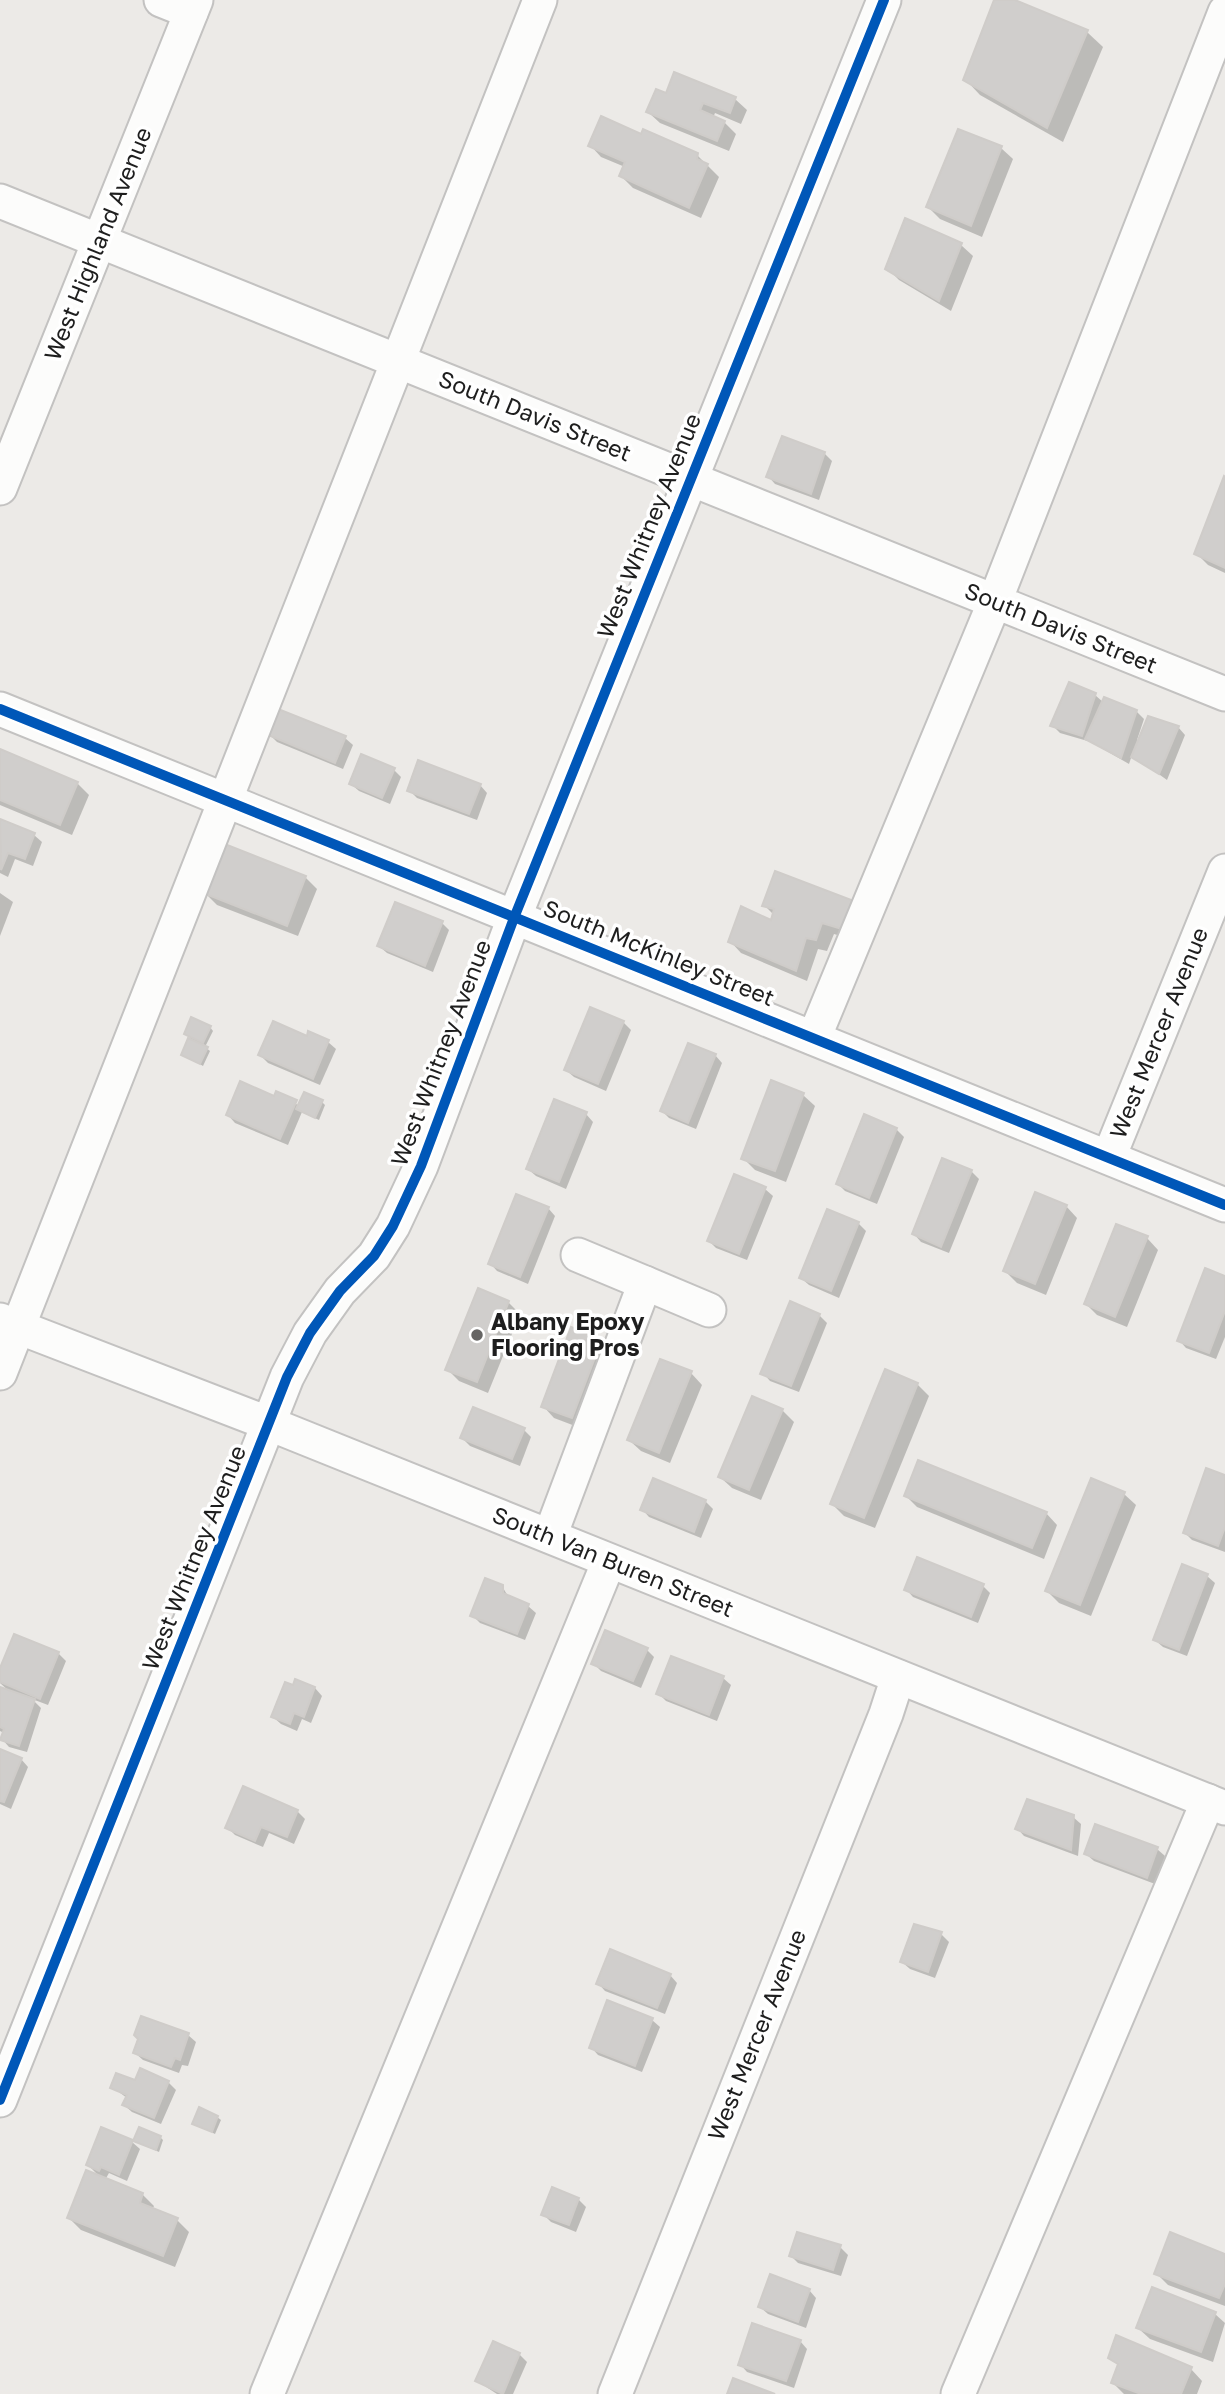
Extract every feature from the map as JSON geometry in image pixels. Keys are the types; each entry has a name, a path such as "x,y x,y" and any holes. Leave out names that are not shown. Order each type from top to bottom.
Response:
{"street":[{"path":"0,1373 10,1323 227,801 540,0"},
{"name":"West Whitney Avenue","path":"0,2100 287,1377 310,1334 340,1291 374,1256 393,1226 421,1166 514,918 884,0"},
{"name":"West Highland Avenue","path":"0,488 98,241 183,4"},
{"path":"814,1038 995,601 1225,12"},
{"name":"South Davis Street","path":"0,201 1225,694"},
{"name":"South McKinley Street","path":"0,709 1225,1205"},
{"name":"West Mercer Avenue","path":"1108,1157 1225,871"},
{"path":"578,1255 709,1310"},
{"path":"550,1536 645,1283"},
{"name":"South Van Buren Street","path":"10,1323 270,1424 1216,1804"},
{"path":"267,2394 609,1561"},
{"name":"West Mercer Avenue","path":"615,2394 886,1714 898,1676"},
{"path":"958,2394 1216,1804"}],"building":[{"path":"994,0 1015,0 1088,30 1047,128 963,80"},
{"path":"674,72 736,97 730,113 703,103 700,110 725,121 717,141 646,112 656,89 666,93"},
{"path":"601,116 641,134 643,129 698,153 697,159 708,164 689,208 619,176 625,162 588,146"},
{"path":"958,129 1002,146 971,226 926,207"},
{"path":"905,218 962,243 939,301 885,269"},
{"path":"782,436 825,452 811,494 766,477"},
{"path":"1225,477 1225,568 1194,554"},
{"path":"1069,682 1096,693 1082,736 1050,726"},
{"path":"1104,697 1137,710 1121,758 1085,739"},
{"path":"278,709 346,736 335,763 268,735"},
{"path":"1148,716 1179,726 1159,774 1131,757"},
{"path":"0,749 78,782 60,825 0,800"},
{"path":"361,754 395,768 382,798 349,784"},
{"path":"418,760 481,784 469,814 407,791"},
{"path":"0,819 35,833 25,859 8,853 1,870"},
{"path":"222,843 306,876 287,926 203,893"},
{"path":"775,871 854,901 842,929 822,923 816,940 806,938 796,971 728,942 741,906 771,920 774,909 762,906"},
{"path":"395,902 443,921 425,966 377,946"},
{"path":"590,1007 624,1021 598,1084 564,1070"},
{"path":"191,1017 211,1026 203,1043 184,1034"},
{"path":"273,1021 307,1036 308,1031 329,1040 313,1079 258,1055"},
{"path":"188,1038 208,1047 200,1064 181,1055"},
{"path":"688,1043 716,1054 688,1123 660,1111"},
{"path":"771,1080 804,1093 775,1171 741,1159"},
{"path":"240,1081 274,1096 276,1091 297,1100 280,1139 226,1115"},
{"path":"304,1092 323,1100 315,1118 296,1109"},
{"path":"554,1099 587,1112 559,1182 526,1169"},
{"path":"864,1114 897,1128 869,1198 836,1184"},
{"path":"942,1158 972,1170 941,1247 912,1234"},
{"path":"734,1174 766,1187 739,1254 707,1241"},
{"path":"1035,1192 1067,1205 1035,1284 1003,1271"},
{"path":"516,1194 549,1207 520,1277 488,1264"},
{"path":"827,1209 859,1222 831,1291 799,1278"},
{"path":"1116,1224 1148,1236 1115,1317 1084,1304"},
{"path":"1205,1268 1225,1276 1225,1311 1209,1353 1177,1341"},
{"name":"Albany Epoxy Flooring Pros","path":"478,1288 509,1301 477,1382 445,1370"},
{"path":"790,1301 820,1314 791,1386 760,1374"},
{"path":"571,1327 602,1339 572,1418 541,1407"},
{"path":"660,1359 692,1371 659,1453 627,1440"},
{"path":"885,1369 918,1383 864,1518 830,1504"},
{"path":"752,1396 783,1409 749,1490 718,1477"},
{"path":"473,1407 525,1428 512,1459 460,1438"},
{"path":"918,1460 1047,1512 1032,1548 904,1496"},
{"path":"1206,1468 1225,1475 1225,1527 1218,1546 1183,1533"},
{"path":"653,1478 706,1500 694,1532 640,1510"},
{"path":"1091,1478 1125,1492 1080,1605 1045,1591"},
{"path":"917,1557 984,1584 971,1617 904,1590"},
{"path":"1182,1564 1208,1574 1179,1650 1153,1640"},
{"path":"485,1578 503,1585 503,1593 529,1604 517,1634 470,1616"},
{"path":"605,1630 648,1648 633,1681 591,1664"},
{"path":"14,1634 59,1652 40,1699 0,1682 0,1668"},
{"path":"671,1656 724,1676 709,1715 656,1694"},
{"path":"295,1679 315,1687 304,1717 294,1713 290,1724 271,1717 285,1682 293,1685"},
{"path":"0,1687 35,1699 19,1746 0,1740 4,1729 0,1727"},
{"path":"0,1749 22,1758 4,1802 0,1801"},
{"path":"243,1786 298,1810 287,1837 261,1827 255,1841 225,1828"},
{"path":"1027,1799 1074,1815 1071,1850 1015,1829"},
{"path":"1095,1824 1158,1847 1147,1878 1084,1854"},
{"path":"914,1924 942,1932 928,1972 900,1962"},
{"path":"610,1949 671,1974 657,2008 596,1984"},
{"path":"607,2000 653,2018 635,2066 589,2048"},
{"path":"141,2016 189,2033 180,2060 175,2058 171,2067 133,2053 138,2039 134,2035"},
{"path":"140,2068 169,2081 154,2118 122,2105 127,2095 110,2088 116,2073 135,2080"},
{"path":"199,2107 218,2116 212,2132 192,2124"},
{"path":"101,2127 133,2140 119,2175 101,2167 99,2171 86,2165"},
{"path":"139,2127 161,2136 156,2150 133,2141"},
{"path":"86,2170 143,2193 140,2203 178,2218 163,2256 67,2218"},
{"path":"552,2187 579,2198 569,2225 541,2215"},
{"path":"797,2232 841,2245 833,2270 789,2256"},
{"path":"1170,2232 1225,2254 1225,2284 1219,2298 1154,2274"},
{"path":"770,2274 810,2289 798,2322 758,2307"},
{"path":"1152,2287 1216,2312 1201,2352 1136,2328"},
{"path":"752,2323 801,2340 786,2381 738,2365"},
{"path":"1116,2335 1192,2367 1181,2394 1141,2394 1111,2383 1118,2364 1108,2358"},
{"path":"493,2341 520,2353 503,2394 475,2381"},
{"path":"733,2378 775,2394 727,2394"}],"cycle path":[{"path":"0,2100 287,1377 310,1333 340,1291 374,1256 393,1226 421,1166 514,918 884,0"},
{"path":"0,709 1225,1205"}],"place":[{"name":"Albany Epoxy Flooring Pros","path":"477,1335"}]}
